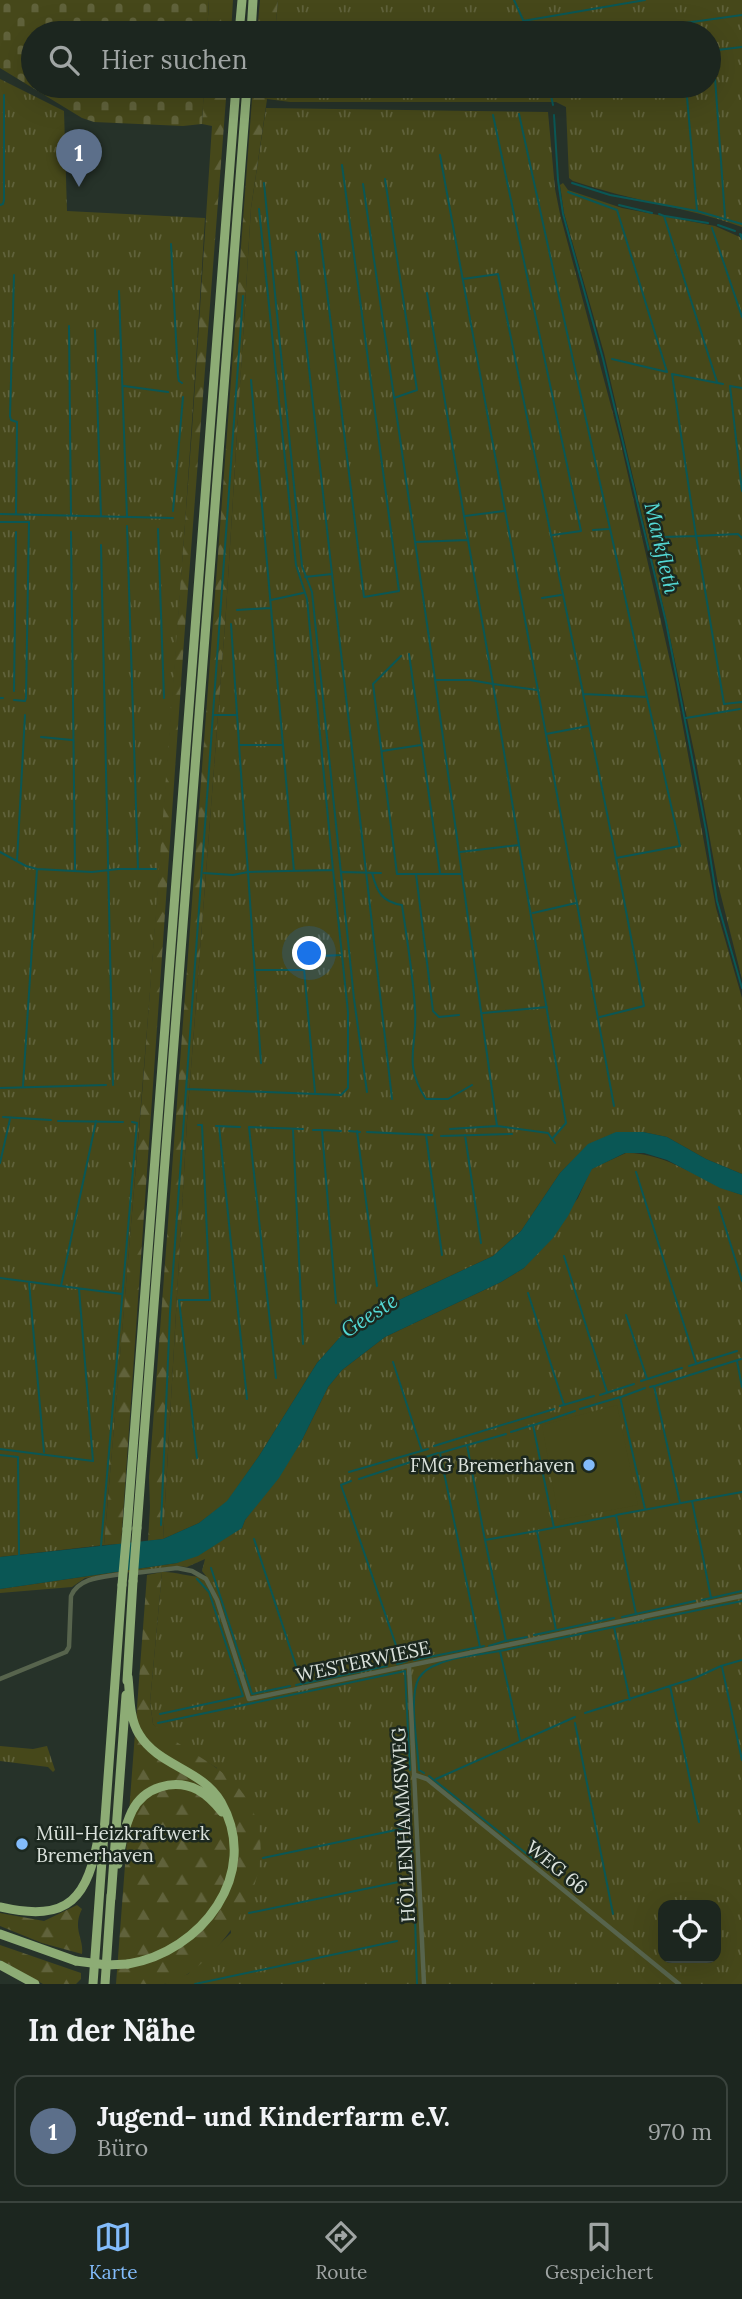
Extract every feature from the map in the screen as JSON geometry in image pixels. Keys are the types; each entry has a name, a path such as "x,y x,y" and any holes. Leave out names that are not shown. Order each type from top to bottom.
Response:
{"highway":[{"path":"240,21 242,0"},
{"path":"252,21 253,0"},
{"path":"93,1984 235,98"},
{"path":"105,1984 133,1581 246,98"},
{"path":"0,1934 76,1961 107,1965 128,1964 152,1959 175,1949 195,1934 211,1916 224,1894 231,1872 233,1850 230,1829 221,1802 211,1788 158,1754 139,1734 133,1716 128,1677"},
{"path":"0,1907 48,1912 70,1903 82,1890 96,1851 108,1772"},
{"path":"111,1899 128,1821 137,1803 150,1791 174,1785 199,1791 222,1812 230,1829"},
{"path":"0,1965 35,1984"}],"street":[{"name":"WESTERWIESE","path":"0,1679 66,1652 69,1647 71,1596 74,1588 86,1581 146,1571 177,1568 198,1573 213,1588 249,1699 742,1596"},
{"name":"HÖLLENHAMMSWEG","path":"409,1666 424,1984"},
{"name":"WEG 66","path":"415,1775 427,1779 679,1984"}],"green space":[{"path":"0,0 209,0 208,21 21,21 21,81 0,68"},
{"path":"209,0 233,0 232,21 208,21"},
{"path":"260,0 278,0 276,21 258,21"},
{"path":"278,0 742,0 742,227 573,181 569,178 566,107 556,102 290,102 267,99 721,98 721,21 276,21"},
{"path":"0,79 21,90 21,98 38,98 64,111 67,211 205,218 159,882 104,1545 0,1557"},
{"path":"49,98 203,98 202,124 183,126 94,122 82,118"},
{"path":"203,98 226,98 184,641 121,1544 104,1545 143,1083 192,430 212,126 202,124"},
{"path":"252,98 267,98 251,208 226,611 187,1121 163,1539 148,1541 149,1477"},
{"path":"266,108 548,112 560,214 620,440 675,683 716,908 742,998 742,1174 706,1159 667,1137 643,1132 573,1160 560,1173 521,1231 493,1256 384,1307 342,1335 317,1363 227,1502 199,1523 163,1539 187,1121 226,611 251,208"},
{"path":"563,183 568,190 622,208 715,226 742,238 742,979 718,884 665,614 604,353 564,213 560,185"},
{"path":"626,1153 642,1154 671,1163 742,1195 742,1984 164,1984 188,1974 231,1933 217,1768 167,1738 153,1724 150,1702 162,1572 206,1576 202,1571 205,1559 187,1567 85,1578 72,1587 0,1593 0,1589 177,1563 242,1528 301,1442 328,1387 342,1370 385,1337 501,1282 524,1268 578,1198 591,1169"},
{"name":"FMG Bremerhaven","path":"617,1405 638,1505 559,1520 542,1425"},
{"path":"162,1572 150,1702 153,1724 216,1768 239,1788 257,1821 260,1862 256,1881 238,1919 213,1952 197,1967 185,1976 164,1984 116,1984 147,1575"},
{"path":"0,1746 33,1749 47,1746 55,1770 53,1772 48,1767 0,1761"},
{"path":"77,1905 82,1909 78,1928 82,1954 42,1943 0,1926 0,1913 44,1921"},
{"path":"0,1945 81,1973 81,1979 76,1984 43,1984 0,1960"}],"water":[{"path":"616,1132 643,1132 667,1137 706,1159 742,1174 742,1195 720,1188 667,1160 644,1153 625,1153 592,1169 568,1216 553,1238 524,1268 501,1282 385,1337 342,1370 328,1387 301,1442 279,1478 245,1520 242,1528 198,1556 177,1563 0,1589 0,1557 163,1539 199,1523 227,1501 259,1456 317,1363 342,1335 384,1307 493,1256 521,1231 560,1173 588,1144"}],"waterway":[{"name":"Markfleth","path":"514,0 524,21"},
{"path":"523,21 645,0"},
{"path":"699,21 742,15"},
{"path":"721,50 742,47"},
{"path":"0,205 4,200 4,95"},
{"name":"Markfleth","path":"552,98 553,105"},
{"path":"687,98 697,210"},
{"path":"716,98 725,217"},
{"path":"519,114 647,697"},
{"path":"493,115 581,531 553,535"},
{"name":"Markfleth","path":"554,115 563,214 603,359 666,622 717,901 742,988"},
{"path":"440,155 614,1106"},
{"path":"320,234 364,597 399,591 342,165"},
{"path":"385,179 417,390 394,398"},
{"path":"264,183 302,566 312,592 354,999 367,1092"},
{"path":"572,183 610,195 697,211 742,224"},
{"path":"363,184 435,679"},
{"path":"568,192 617,210 667,372 612,359"},
{"path":"619,205 652,213"},
{"path":"259,209 296,565 307,599 333,870 248,872 261,1063"},
{"path":"659,214 664,216 717,382"},
{"path":"665,216 708,223"},
{"path":"718,225 735,231"},
{"path":"712,228 742,317"},
{"path":"742,235 740,234 742,239"},
{"path":"171,244 178,376 182,383"},
{"path":"296,252 332,574 305,577"},
{"path":"463,279 498,274 583,693"},
{"path":"14,275 10,416 11,420 17,422 16,514"},
{"path":"119,291 127,517"},
{"path":"415,542 468,540 427,293"},
{"path":"161,1525 170,1313 243,296"},
{"path":"69,326 71,515"},
{"path":"95,330 101,516"},
{"path":"646,519 659,518 663,537 696,536 672,374 723,384"},
{"path":"251,380 294,871"},
{"path":"124,386 168,392"},
{"path":"742,388 730,386 742,491"},
{"path":"173,511 183,397"},
{"path":"465,516 504,511"},
{"path":"0,514 173,518"},
{"path":"0,522 29,522 26,698 25,701 14,700"},
{"path":"127,526 138,869"},
{"path":"158,529 164,698"},
{"path":"593,530 609,529"},
{"path":"14,691 16,532"},
{"path":"71,532 75,870"},
{"path":"742,538 738,534 696,536 724,704 742,702"},
{"path":"401,656 373,684 397,874 462,874 435,680 470,680 493,684 468,540"},
{"path":"101,545 113,1085"},
{"path":"332,574 392,1099"},
{"path":"271,600 303,593"},
{"path":"542,598 561,595"},
{"path":"237,610 270,608"},
{"path":"231,624 239,744"},
{"path":"409,654 440,873"},
{"path":"519,845 493,684 537,690"},
{"path":"600,1017 644,1006 616,858 680,846 647,697 583,694 616,858"},
{"path":"686,718 740,709"},
{"path":"17,861 25,715"},
{"path":"214,715 236,715"},
{"path":"546,734 588,726"},
{"path":"41,737 72,740"},
{"path":"204,873 233,875 248,872 239,745 283,745"},
{"path":"382,751 421,745"},
{"path":"460,852 519,845 566,1123 552,1139"},
{"path":"0,852 37,869 92,872 156,869"},
{"path":"23,1086 37,869"},
{"path":"187,1089 341,1095 348,1088 348,1012 333,870"},
{"path":"342,872 381,873"},
{"path":"372,873 381,895 402,905 415,1009 413,1064 419,1086 426,1099 448,1099 472,1085"},
{"path":"416,874 433,1011 439,1017 459,1015"},
{"path":"462,875 497,1126"},
{"path":"533,913 576,903"},
{"path":"315,1092 303,957 341,955"},
{"path":"256,970 303,970"},
{"path":"483,1013 547,1007"},
{"path":"0,1088 106,1085"},
{"path":"3,1117 51,1120"},
{"path":"0,1163 10,1119"},
{"path":"58,1121 123,1122"},
{"path":"61,1286 96,1121"},
{"path":"101,1546 137,1123 132,1122"},
{"path":"197,1458 179,1300 210,1300 202,1125 198,1125"},
{"path":"216,1126 240,1127"},
{"path":"219,1126 247,1399"},
{"path":"450,1129 497,1126 548,1133 555,1143"},
{"path":"276,1378 249,1127 303,1129"},
{"path":"293,1130 303,1344"},
{"path":"313,1130 322,1130 336,1303"},
{"path":"323,1130 341,1131"},
{"path":"349,1131 360,1132"},
{"name":"Geeste","path":"357,1131 377,1286"},
{"path":"367,1132 432,1135"},
{"path":"441,1136 512,1134"},
{"path":"426,1135 442,1255"},
{"path":"465,1135 481,1243"},
{"path":"636,1172 696,1363"},
{"path":"719,1207 742,1281"},
{"path":"564,1256 607,1392"},
{"path":"0,1278 122,1294"},
{"path":"29,1282 44,1452"},
{"path":"0,1449 93,1461 79,1289"},
{"path":"528,1293 564,1405"},
{"path":"626,1315 647,1379"},
{"path":"689,1366 737,1351"},
{"path":"655,1386 741,1359"},
{"path":"737,1361 742,1387"},
{"path":"393,1362 422,1451"},
{"path":"641,1381 682,1368"},
{"path":"600,1395 634,1384"},
{"path":"650,1387 654,1386 680,1503"},
{"path":"621,1397 645,1388"},
{"path":"560,1406 594,1396"},
{"path":"580,1409 620,1397 645,1509"},
{"path":"434,1446 554,1409"},
{"path":"534,1425 575,1411"},
{"path":"511,1432 533,1425 554,1528"},
{"path":"468,1445 506,1434"},
{"path":"484,1646 480,1647 440,1453 467,1445 485,1540"},
{"path":"349,1472 428,1449"},
{"path":"359,1479 438,1453"},
{"path":"0,1455 18,1457 19,1555"},
{"path":"351,1481 341,1485 402,1663"},
{"path":"711,1598 692,1501 742,1492"},
{"path":"636,1614 616,1515 692,1501"},
{"path":"556,1630 537,1531 618,1515"},
{"path":"527,1637 506,1641 485,1540 536,1531"},
{"path":"254,1539 302,1684"},
{"path":"211,1568 252,1694 290,1686"},
{"path":"160,1714 243,1696 209,1592 197,1579"},
{"path":"702,1600 742,1591"},
{"path":"622,1617 695,1601"},
{"path":"615,1627 742,1601"},
{"path":"534,1635 614,1618"},
{"path":"500,1651 614,1627 630,1700"},
{"path":"489,1646 505,1641"},
{"path":"414,1660 479,1647"},
{"path":"424,1773 419,1770 414,1697 419,1678 431,1667 443,1662 500,1651 520,1740"},
{"path":"585,1713 742,1660"},
{"path":"397,1664 407,1661"},
{"path":"296,1685 387,1666"},
{"path":"722,1667 742,1760"},
{"path":"158,1723 405,1671 410,1770"},
{"path":"670,1686 699,1822"},
{"path":"436,1779 575,1717"},
{"path":"575,1723 613,1914"},
{"path":"429,1776 537,1862"},
{"path":"409,1778 411,1831"},
{"path":"263,1858 410,1827"},
{"path":"411,1842 414,1904"},
{"path":"249,1913 413,1879"},
{"path":"415,1915 417,1984"},
{"path":"195,1984 397,1941"}],"place":[{"name":"Jugend- und Kinderfarm e.V.","path":"79,187"},
{"name":"FMG Bremerhaven","path":"589,1465"},
{"name":"Müll-Heizkraftwerk Bremerhaven","path":"22,1844"}]}
